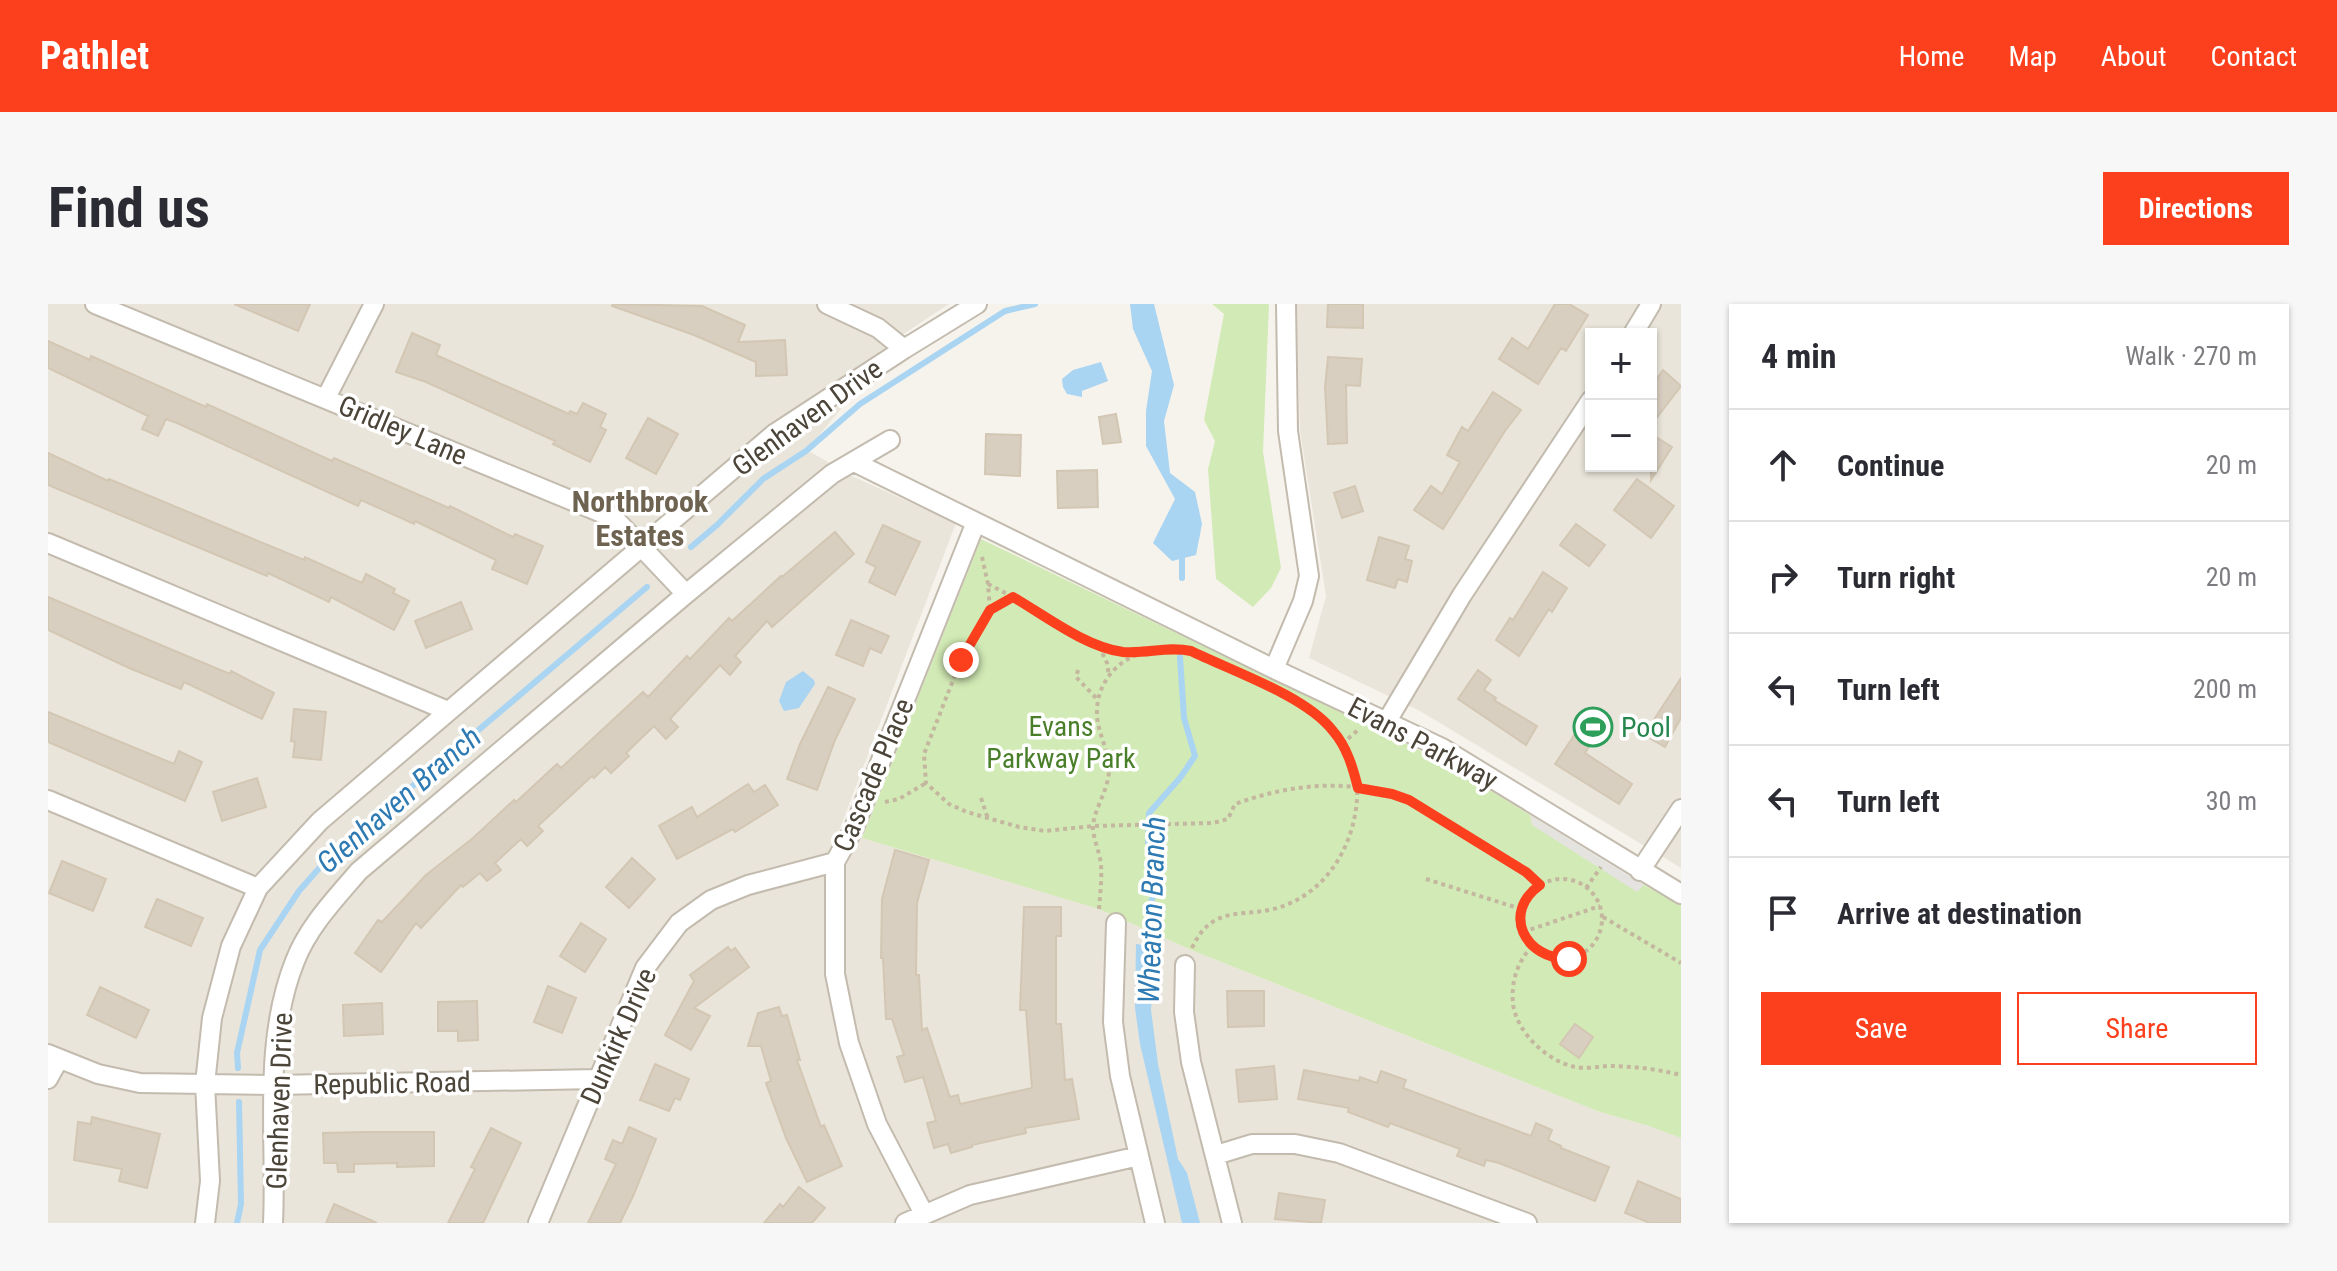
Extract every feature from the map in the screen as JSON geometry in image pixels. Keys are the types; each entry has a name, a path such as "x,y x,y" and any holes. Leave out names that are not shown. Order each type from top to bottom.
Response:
{"street":[{"name":"Gridley Lane","path":"95,304 614,518 686,594"},
{"path":"326,398 374,304"},
{"path":"827,304 878,328 904,349"},
{"name":"Glenhaven Drive","path":"205,1223 210,1181 205,1084 212,1018 231,946 258,888 320,821 774,434 977,304"},
{"path":"1274,669 1303,601 1309,576 1288,431 1286,304"},
{"path":"1637,328 1651,304"},
{"path":"1387,721 1462,595 1585,409"},
{"name":"Glenhaven Drive","path":"273,1223 277,1019 295,959 323,912 359,871 686,594 832,474 890,440"},
{"name":"Evans Parkway","path":"854,462 1274,669 1442,748 1681,894"},
{"name":"Cascade Place","path":"924,1214 877,1124 849,1043 835,974 835,862 854,828 976,522"},
{"path":"48,543 448,711"},
{"path":"48,800 258,888"},
{"path":"1640,871 1681,809"},
{"name":"Dunkirk Drive","path":"538,1223 645,968 679,923 711,900 748,885 835,862"},
{"path":"1116,923 1113,1022 1120,1076 1155,1223"},
{"path":"1185,965 1184,1012 1191,1062 1232,1223"},
{"path":"48,1079 54,1056"},
{"name":"Republic Road","path":"54,1056 98,1074 140,1083 274,1085 597,1079"},
{"path":"1216,1155 1252,1144 1295,1144 1339,1153 1527,1223"},
{"path":"905,1223 970,1195 1139,1156"}],"path":[{"path":"981,552 990,610"},
{"path":"988,584 1099,646 1136,652 1176,648 1205,658"},
{"path":"1013,597 990,610 961,660 924,754 926,783 949,804 988,819 1045,831 1093,826 1213,823 1228,819 1235,804 1263,794 1307,785 1334,784 1409,800 1526,872 1540,885"},
{"path":"1099,646 1109,676"},
{"path":"1099,909 1101,863 1093,826 1107,788 1109,772 1108,754 1097,718 1098,700 1109,676 1136,652"},
{"path":"1078,670 1076,677 1098,700"},
{"path":"1185,965 1199,933 1218,917 1286,905 1322,881 1350,839 1358,788 1353,769 1333,730 1303,704"},
{"path":"1342,744 1360,727"},
{"path":"882,802 899,799 926,783"},
{"path":"981,798 988,819"},
{"path":"1586,888 1600,870"},
{"path":"1426,879 1521,909"},
{"path":"1562,879 1586,888 1601,906 1603,917 1596,941 1578,956 1555,959 1541,954 1523,932 1521,909 1525,898 1540,885 1562,879"},
{"path":"1523,932 1601,906"},
{"path":"1603,917 1681,963"},
{"path":"1532,946 1519,962 1514,979 1513,1007 1533,1043 1547,1055 1576,1067 1647,1068 1681,1075"}],"shaded area":[{"path":"48,304 949,304 902,335 807,450 854,477 956,523 839,831 1099,909 1196,952 1600,1112 1681,1138 1681,1223 48,1223"},
{"path":"1296,304 1681,304 1681,868 1420,711 1309,658 1326,596 1300,431"},
{"path":"1530,815 1644,885 1637,892 1532,825"}],"green space":[{"path":"1212,304 1269,304 1263,452 1281,568 1271,588 1253,607 1216,579 1208,469 1215,441 1204,420 1224,314"},
{"name":"Evans Parkway Park","path":"981,539 1425,753 1681,905 1681,1138 1600,1112 1196,952 1099,909 862,838"}],"water":[{"path":"1130,304 1154,304 1174,385 1164,421 1170,473 1195,492 1202,524 1196,555 1172,561 1153,543 1175,499 1146,446 1146,411 1152,371 1133,329"},
{"path":"1101,362 1108,381 1082,391 1082,397 1067,394 1062,379 1073,370"},
{"path":"803,671 815,684 799,708 784,711 779,701 786,682"},
{"name":"Pool","path":"1587,708 1613,728 1599,747 1572,726"},
{"path":"1136,944 1155,947 1151,1010 1158,1064 1178,1159 1187,1173 1200,1223 1182,1223 1140,1044 1135,1008"}],"building":[{"path":"234,304 310,304 298,331"},
{"path":"613,304 702,306 745,325 738,342 785,340 787,375 756,376 756,362"},
{"path":"1328,304 1363,304 1363,328 1327,327"},
{"path":"1555,304 1569,304 1588,315 1566,351 1561,348 1538,384 1499,359 1512,338 1528,349"},
{"path":"412,333 440,345 436,355 569,414 570,411 577,414 583,403 606,414 600,427 606,430 590,462 553,444 555,441 426,382 396,372"},
{"path":"48,341 90,360 91,356 206,407 207,404 332,461 334,458 450,506 513,537 515,534 543,546 527,584 492,569 496,560 415,521 414,524 361,500 358,506 177,423 166,419 158,436 142,429 148,416 48,368"},
{"path":"1328,357 1362,359 1360,386 1346,385 1347,443 1328,444 1325,387"},
{"path":"1663,370 1681,386 1657,417 1657,400 1657,378"},
{"path":"1493,392 1521,410 1443,529 1414,510 1431,486 1442,494 1460,462 1447,455 1462,427 1468,431"},
{"path":"1116,414 1121,442 1103,444 1099,417"},
{"path":"648,418 678,434 656,474 626,458"},
{"path":"986,434 1021,435 1020,476 985,474"},
{"path":"1657,438 1672,447 1657,471"},
{"path":"48,453 108,481 304,560 305,557 362,583 366,574 395,589 393,593 409,601 394,630 331,597 329,602 268,573 267,576 48,485"},
{"path":"1097,470 1098,507 1058,508 1057,471"},
{"path":"1637,479 1674,506 1651,538 1614,510"},
{"path":"1355,486 1363,511 1342,518 1334,493"},
{"path":"1576,524 1605,545 1589,566 1560,545"},
{"path":"883,525 920,542 895,595 869,582 876,567 866,562"},
{"path":"835,532 854,554 772,627 767,621 735,656 741,662 730,675 720,665 670,719 678,727 666,739 654,726 626,753 629,756 611,773 605,767 594,778 592,776 538,826 543,831 527,846 521,839 495,863 501,870 487,881 480,873 463,887 461,885 421,928 416,923 381,972 355,953 378,920 382,922 426,875 514,800 516,802 557,764 561,768 643,692 648,697 729,618 732,621"},
{"path":"1379,537 1409,546 1405,559 1412,561 1407,582 1398,579 1395,588 1367,580"},
{"path":"1543,572 1567,588 1552,612 1549,609 1519,656 1496,640 1510,618 1513,620"},
{"path":"48,597 230,674 231,671 274,693 262,719 184,682 181,689 48,630"},
{"path":"461,602 472,629 426,648 415,621"},
{"path":"851,620 889,636 881,653 870,648 863,666 836,655"},
{"path":"1478,670 1491,680 1484,690 1496,698 1494,700 1537,726 1526,745 1458,699"},
{"path":"1681,678 1681,718 1665,747 1644,735"},
{"path":"828,687 855,699 835,740 817,790 787,779"},
{"path":"294,709 326,712 321,760 293,757"},
{"path":"48,712 174,764 179,751 202,762 185,801 48,742"},
{"path":"1575,734 1590,745 1585,753 1632,784 1619,804 1555,764"},
{"path":"257,778 266,807 222,821 213,792"},
{"path":"748,784 754,792 765,785 778,805 735,832 733,829 677,859 659,826 692,807 697,817"},
{"path":"895,850 929,860 917,903 916,975 919,975 922,1030 927,1028 950,1097 958,1095 960,1104 1032,1088 1026,1010 1020,1010 1024,907 1061,907 1061,936 1056,936 1056,1024 1061,1024 1065,1080 1072,1079 1079,1119 1025,1128 1026,1133 951,1153 948,1144 934,1148 927,1123 936,1121 923,1077 905,1082 897,1057 904,1055 892,1019 886,1019 881,958 882,899"},
{"path":"632,858 655,879 629,908 606,887"},
{"path":"62,861 106,879 93,911 49,893"},
{"path":"157,899 203,918 191,946 145,927"},
{"path":"581,923 606,939 585,972 560,956"},
{"path":"728,947 731,951 735,948 749,967 694,1008 710,1016 691,1050 665,1035 694,981 690,975"},
{"path":"548,986 576,998 562,1033 534,1022"},
{"path":"100,987 149,1010 136,1038 87,1015"},
{"path":"1227,991 1264,991 1264,1026 1228,1027"},
{"path":"477,1001 478,1040 458,1041 458,1031 438,1031 438,1002"},
{"path":"382,1003 383,1034 344,1036 343,1005"},
{"path":"779,1007 782,1016 787,1015 800,1060 797,1060 821,1127 824,1125 842,1166 807,1182 786,1138 766,1083 771,1081 761,1046 748,1046 758,1013"},
{"path":"1575,1024 1593,1037 1579,1058 1560,1044"},
{"path":"655,1064 689,1079 680,1100 675,1098 669,1111 640,1100"},
{"path":"1274,1066 1277,1099 1239,1102 1236,1070"},
{"path":"1304,1070 1359,1081 1360,1077 1377,1083 1381,1071 1406,1080 1403,1088 1531,1136 1536,1123 1552,1130 1548,1140 1561,1148 1609,1167 1595,1201 1499,1163 1486,1160 1484,1166 1457,1156 1460,1149 1390,1123 1388,1127 1348,1112 1349,1108 1298,1099"},
{"path":"92,1117 160,1134 147,1188 119,1181 122,1169 74,1160 78,1122 91,1124"},
{"path":"629,1127 656,1139 634,1194 620,1223 588,1223 616,1164 605,1159 613,1140 622,1144"},
{"path":"491,1128 521,1143 483,1223 448,1223 475,1169 471,1167"},
{"path":"434,1132 434,1166 354,1164 354,1172 338,1172 337,1163 324,1163 323,1133"},
{"path":"1638,1181 1681,1199 1681,1223 1650,1223 1625,1213"},
{"path":"799,1187 825,1208 812,1223 764,1223 780,1204 783,1207"},
{"path":"1279,1193 1325,1200 1321,1223 1275,1219"},
{"path":"334,1204 377,1223 326,1223"}],"waterway":[{"name":"Glenhaven Branch","path":"691,547 763,479 806,451 860,404 1005,311 1035,304"},
{"name":"Wheaton Branch","path":"1182,554 1182,578"},
{"name":"Glenhaven Branch","path":"238,1068 237,1053 260,950 299,891 330,856 647,587"},
{"name":"Wheaton Branch","path":"1146,953 1151,903 1160,871 1148,842 1149,813 1195,756 1184,718 1180,657"},
{"name":"Glenhaven Branch","path":"237,1223 241,1204 239,1102"}],"place":[{"name":"Pool","path":"1593,727"}],"district":[{"name":"Northbrook Estates","path":"640,519"}],"route":[{"path":"961,660 990,610 1013,597 1099,646 1120,652 1176,648 1191,651 1303,704 1333,730 1344,747 1358,788 1409,800 1526,872 1540,885 1525,898 1521,909 1523,932 1541,954 1555,959 1569,959"}]}
